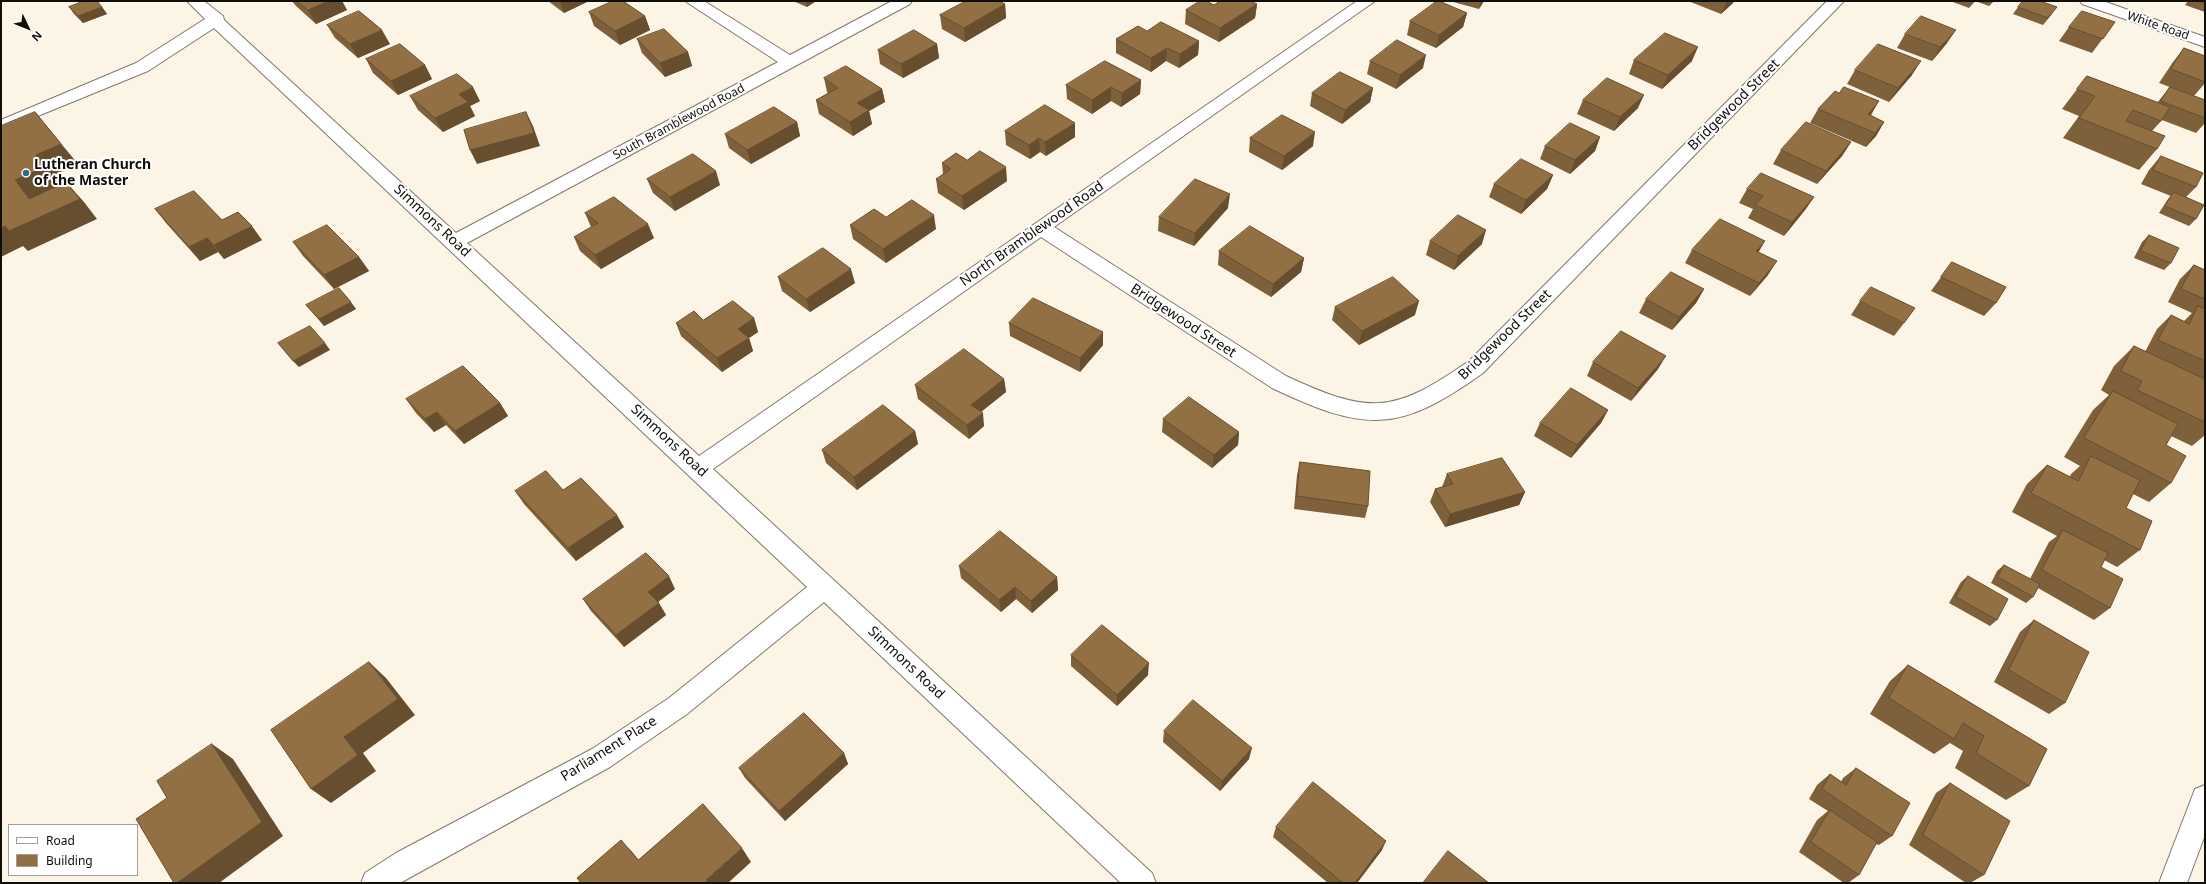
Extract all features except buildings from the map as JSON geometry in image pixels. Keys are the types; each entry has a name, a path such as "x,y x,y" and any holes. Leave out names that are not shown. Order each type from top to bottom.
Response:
{"street":[{"name":"Simmons Road","path":"195,1 1142,883"},
{"path":"693,1 790,62"},
{"name":"South Bramblewood Road","path":"454,242 904,1"},
{"name":"North Bramblewood Road","path":"698,468 1367,1"},
{"name":"Bridgewood Street","path":"1040,228 1279,382 1318,401 1339,409 1387,413 1431,397 1448,388 1476,367 1836,1"},
{"name":"White Road","path":"2088,1 2205,42"},
{"path":"1,126 142,67 216,19"},
{"name":"Parliament Place","path":"375,883 406,863 601,758 678,706 825,587"},
{"path":"2173,883 2205,798"}],"place":[{"name":"Lutheran Church of the Master","path":"26,173"}]}
